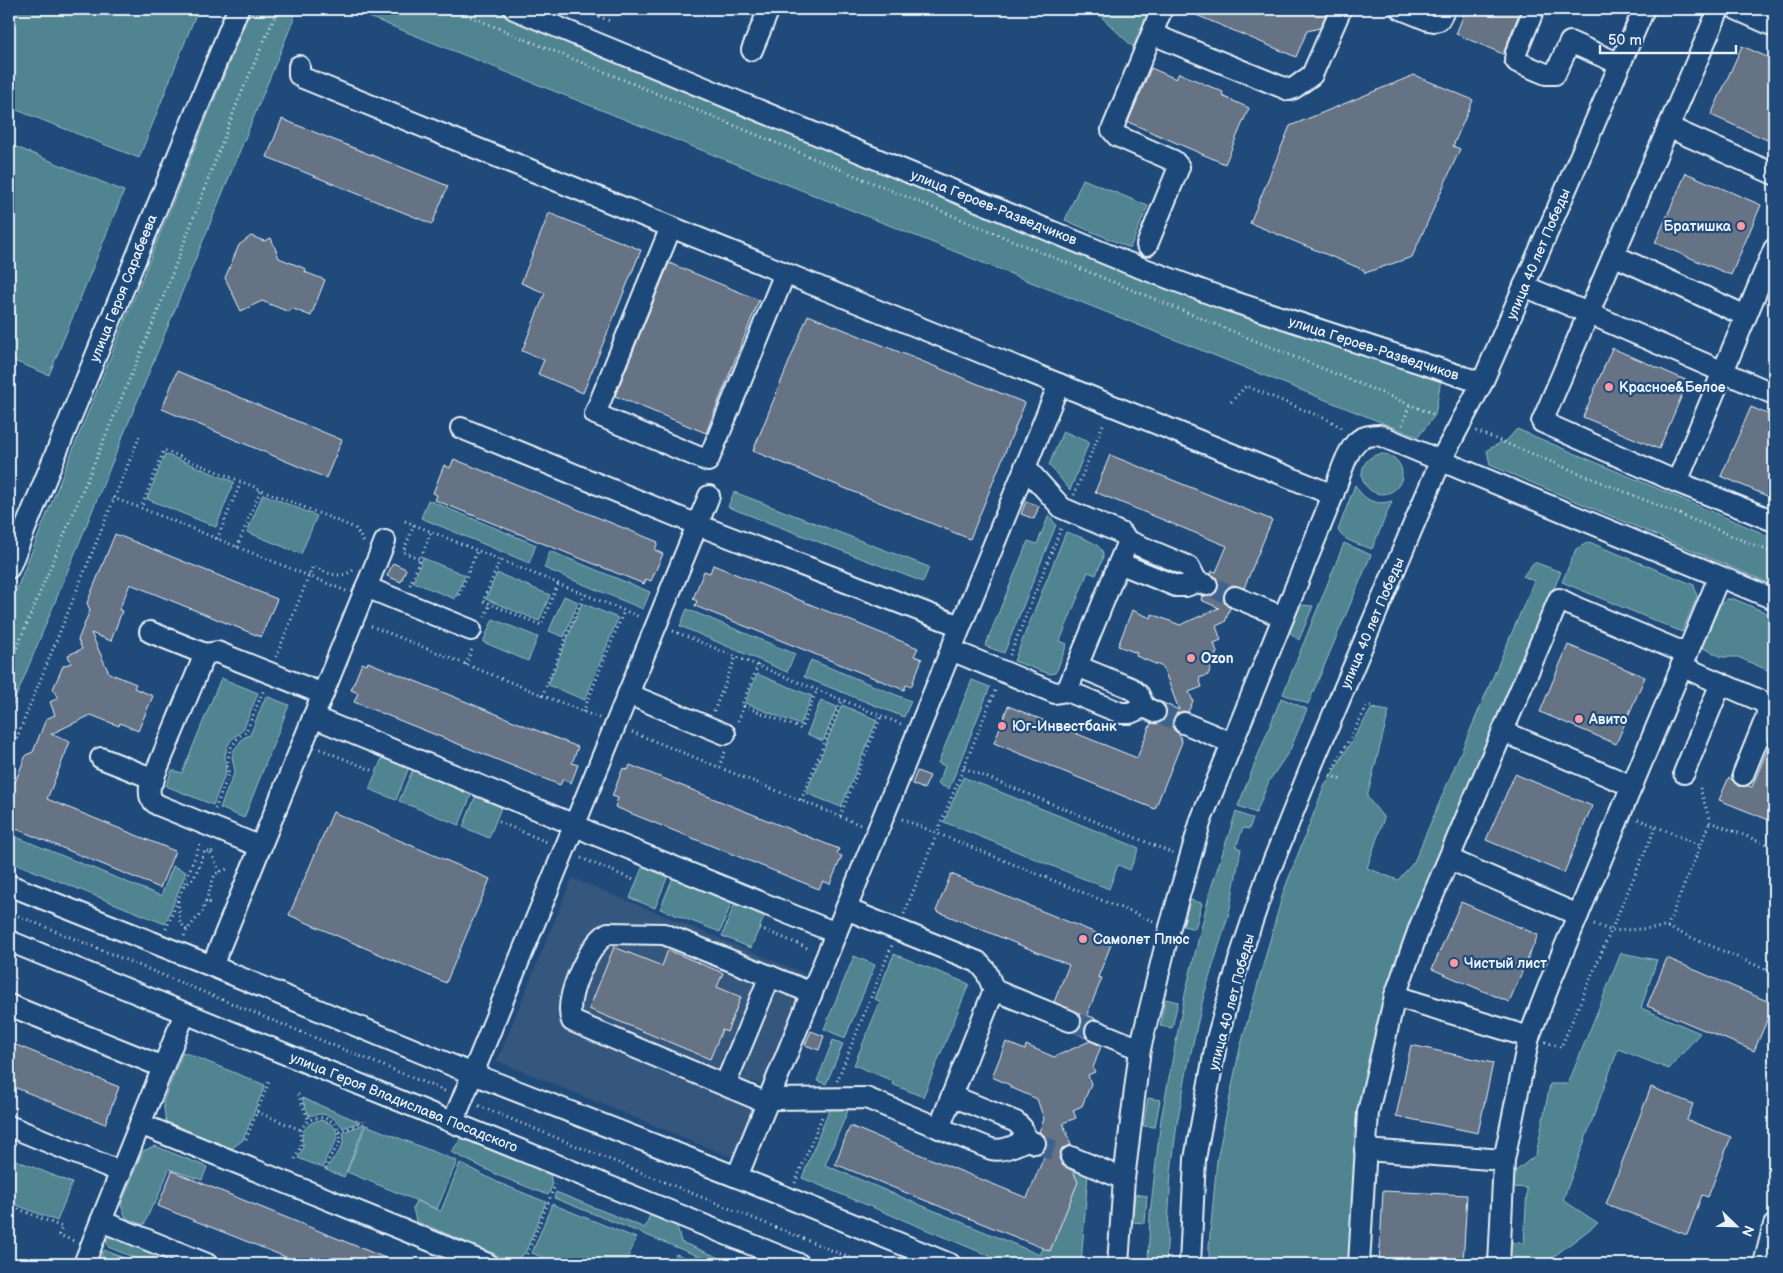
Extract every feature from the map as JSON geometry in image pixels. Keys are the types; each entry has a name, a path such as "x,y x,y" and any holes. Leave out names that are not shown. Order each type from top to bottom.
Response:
{"street":[{"name":"улица Героя Сарабеева","path":"9,568 238,9"},
{"name":"улица Героев-Разведчиков","path":"514,9 1128,263 1225,299 1482,383"},
{"path":"752,50 769,9"},
{"path":"1147,245 1179,167 1174,161 1117,136 1112,130 1162,9"},
{"path":"1152,34 1289,90 1312,75 1341,9"},
{"path":"1402,9 1434,21 1439,20 1445,9"},
{"path":"1534,9 1515,56 1517,62 1546,74 1555,74 1570,42 1620,64"},
{"name":"улица 40 лет Победы","path":"1190,1264 1195,1159 1218,1039 1240,957 1267,877 1307,776 1441,460 1482,383 1644,9"},
{"path":"1719,9 1542,422 1677,482 1774,521"},
{"path":"1736,9 1774,26"},
{"path":"299,66 299,75 303,78 1333,495"},
{"path":"1668,127 1774,174"},
{"path":"671,227 595,414 708,461 786,273"},
{"path":"1677,482 1774,249"},
{"path":"1613,255 1746,316"},
{"path":"1524,286 1774,394"},
{"path":"737,1177 1058,384"},
{"path":"461,428 698,525 960,626"},
{"path":"1118,1264 1124,1179 1140,1049 1170,928 1201,820 1350,452 1358,440 1370,435 1379,435 1774,600"},
{"path":"1025,467 1057,504 1068,512 1121,533 1128,542 1185,564 1202,584 1176,586 1119,563"},
{"path":"453,1122 709,496"},
{"path":"212,966 385,541"},
{"path":"1067,691 1128,542"},
{"path":"1499,1264 1504,1160 1529,1037 1719,577"},
{"path":"364,592 403,602 471,630"},
{"path":"1235,597 1283,617"},
{"path":"1359,1264 1368,1112 1395,996 1420,926 1559,599 1684,660 1720,683 1766,705 1766,718 1743,775"},
{"path":"150,632 204,654 217,652 323,694"},
{"path":"951,650 1055,693 1067,691 1126,714 1150,709 1131,688 1077,666"},
{"path":"204,654 149,794 152,801 212,835 261,847"},
{"path":"1684,773 1720,683"},
{"path":"628,694 717,730"},
{"path":"313,717 836,933"},
{"path":"1184,723 1232,743"},
{"path":"1504,732 1632,786"},
{"path":"101,758 154,779"},
{"path":"1449,860 1578,915"},
{"path":"9,885 212,966 473,1074 737,1177 950,1264"},
{"path":"846,909 978,962 986,970 994,990 939,1128"},
{"path":"812,993 664,934 608,933 600,937 581,968 569,1015 572,1021 768,1101 866,1098 999,1151 1031,1141 1016,1122 952,1096"},
{"name":"улица Героя Владислава Посадского","path":"9,941 799,1264"},
{"path":"725,1085 770,976"},
{"path":"994,990 1070,1021"},
{"path":"1395,996 1529,1037"},
{"path":"9,1005 163,1067"},
{"path":"84,1264 185,1012"},
{"path":"1096,1031 1140,1049"},
{"path":"140,1124 459,1259 488,1264"},
{"path":"9,1126 121,1172"},
{"path":"1365,1150 1504,1160"},
{"path":"1071,1158 1124,1179"},
{"path":"101,1222 207,1264"},
{"path":"1764,1264 1774,1225"}],"path":[{"path":"9,666 156,316 238,101 278,9"},
{"path":"452,9 1435,414"},
{"path":"580,9 610,21"},
{"path":"1230,402 1246,386 1332,421 1358,440"},
{"path":"1399,432 1410,404"},
{"path":"789,1199 1111,405"},
{"path":"1469,428 1774,553"},
{"path":"9,757 140,434"},
{"path":"141,508 164,450 356,528 364,544"},
{"path":"217,539 241,482"},
{"path":"238,547 261,490"},
{"path":"113,498 309,576 364,592"},
{"path":"414,525 403,552 420,559"},
{"path":"403,602 431,532"},
{"path":"459,595 477,551"},
{"path":"500,560 483,601 532,622 541,625 558,584"},
{"path":"220,872 211,853 212,835 229,774 227,765 230,749 239,736 246,732 313,566 331,574 340,575 356,568"},
{"path":"542,696 584,594"},
{"path":"582,712 624,610"},
{"path":"353,619 878,831"},
{"path":"717,730 736,656"},
{"path":"758,665 742,705 801,729 817,690"},
{"path":"801,800 842,700"},
{"path":"1343,781 1328,775 1368,705 1378,710"},
{"path":"840,816 881,716"},
{"path":"303,742 374,771"},
{"path":"964,768 1190,860"},
{"path":"1667,927 1710,822 1700,788"},
{"path":"885,812 1170,928"},
{"path":"1621,812 1700,845"},
{"path":"499,822 550,843"},
{"path":"1710,822 1774,847"},
{"path":"1529,1037 1561,1047 1656,826"},
{"path":"166,930 183,886 212,835"},
{"path":"183,886 194,878 205,851 211,853"},
{"path":"581,858 636,881"},
{"path":"184,937 187,930 202,912 215,874 227,869"},
{"path":"178,900 180,922 187,930"},
{"path":"206,901 213,904"},
{"path":"9,912 447,1092"},
{"path":"1578,915 1612,931 1667,927 1767,970 1774,986"},
{"path":"760,928 827,955"},
{"path":"1767,970 1774,952"},
{"path":"246,1139 269,1082"},
{"path":"298,1094 309,1121"},
{"path":"471,1102 865,1264"},
{"path":"257,1112 301,1130"},
{"path":"295,1159 301,1145 299,1138 301,1130 309,1121 320,1117 328,1119 334,1123 340,1138 339,1146 331,1154 325,1171"},
{"path":"339,1132 367,1122"},
{"path":"527,1254 554,1188"},
{"path":"9,1205 62,1227 59,1235 80,1244"}],"shaded area":[{"path":"572,878 804,973 796,994 799,996 763,1086 752,1081 747,1094 755,1103 733,1158 497,1061"}],"green space":[{"path":"9,9 198,9 139,158 9,107"},
{"path":"251,9 298,9 9,714 9,608"},
{"path":"349,9 537,9 1164,286 1441,379 1435,415 1418,437"},
{"path":"1093,9 1149,9 1133,47"},
{"path":"9,144 124,191 49,375 9,359"},
{"path":"1083,179 1148,206 1130,248 1065,220"},
{"path":"1517,429 1774,538 1774,585 1490,465 1487,450 1508,439"},
{"path":"1063,431 1089,442 1070,490 1049,465"},
{"path":"165,454 234,482 216,527 147,499"},
{"path":"1382,454 1396,460 1402,474 1396,488 1382,494 1368,488 1362,474 1368,460"},
{"path":"1355,485 1362,495 1370,501 1380,503 1392,501 1372,549 1348,540 1338,530"},
{"path":"734,492 929,567 923,582 728,507"},
{"path":"263,494 317,516 301,554 247,532"},
{"path":"428,500 536,545 529,563 421,518"},
{"path":"1049,515 1056,525 1004,653 985,646 1028,541 1037,544"},
{"path":"1066,532 1095,544 1100,548 1103,557 1096,575 1088,572 1060,641 1067,644 1057,670 1055,673 1050,674 1014,661"},
{"path":"1589,542 1694,585 1697,597 1682,632 1562,582 1576,549"},
{"path":"1344,543 1371,555 1308,704 1283,694"},
{"path":"550,551 650,592 643,609 544,568"},
{"path":"423,558 465,575 455,599 413,582"},
{"path":"1534,562 1561,572 1405,940 1350,1264 1209,1264 1217,1160 1239,1052 1283,893 1324,787 1372,708 1389,711 1367,797 1384,818 1367,868 1398,880 1414,862 1534,581 1523,576"},
{"path":"497,573 550,595 539,621 486,599"},
{"path":"564,596 578,602 564,637 549,631"},
{"path":"1727,599 1734,599 1774,616 1774,673 1738,657 1722,657 1701,647 1720,605"},
{"path":"582,603 618,618 585,700 548,685"},
{"path":"1300,605 1313,606 1299,640 1289,632"},
{"path":"687,609 795,654 787,672 680,626"},
{"path":"493,619 538,637 528,661 483,642"},
{"path":"811,660 911,701 904,717 804,677"},
{"path":"757,674 812,696 800,725 745,703"},
{"path":"221,678 258,693 243,730 231,740 227,747 225,756 226,772 213,805 166,786 172,770 182,773"},
{"path":"972,680 990,687 949,789 938,784 945,766 938,763"},
{"path":"266,696 289,705 244,818 220,808 235,771 232,757 234,750 243,738 250,735"},
{"path":"1281,698 1307,709 1290,750 1269,781 1256,813 1238,806"},
{"path":"821,700 837,707 823,741 807,734"},
{"path":"842,705 877,720 841,807 806,793"},
{"path":"383,756 409,767 396,800 369,789"},
{"path":"413,769 472,793 459,825 399,801"},
{"path":"963,777 1139,848 1130,870 1118,865 1109,889 944,822"},
{"path":"476,795 502,805 489,838 463,827"},
{"path":"1236,812 1253,819 1249,829 1243,828 1236,847 1241,849 1229,913 1204,995 1188,1065 1177,1123 1171,1172 1166,1264 1148,1264 1150,1214 1161,1119 1185,994 1211,888"},
{"path":"9,834 161,896 173,866 186,872 165,924 9,861"},
{"path":"644,863 669,873 655,908 630,898"},
{"path":"674,875 733,899 720,932 660,909"},
{"path":"736,900 766,912 751,948 722,936"},
{"path":"1190,900 1202,903 1195,929 1183,926"},
{"path":"1621,953 1657,960 1641,1008 1700,1033 1669,1069 1618,1049 1563,1200 1598,1223 1545,1263 1547,1264 1507,1264 1508,1242 1524,1243 1527,1188 1511,1187 1512,1174 1536,1155 1550,1084 1568,1084"},
{"path":"894,954 969,984 923,1097 892,1084 893,1081 854,1065 880,1002 875,999"},
{"path":"854,956 875,965 845,1038 824,1029"},
{"path":"1165,999 1178,1002 1172,1028 1160,1026"},
{"path":"833,1040 843,1044 826,1084 817,1081"},
{"path":"183,1052 265,1085 243,1140 231,1149 166,1122 163,1102"},
{"path":"302,1098 360,1122 343,1128 336,1120 324,1114 309,1116"},
{"path":"1148,1098 1160,1100 1155,1127 1143,1126"},
{"path":"830,1108 849,1108 825,1165 1040,1255 1076,1168 1088,1173 1081,1264 1009,1264 802,1178"},
{"path":"320,1120 332,1125 337,1133 336,1142 327,1156 323,1168 298,1158 303,1147 302,1135 305,1129 313,1122"},
{"path":"365,1124 344,1177 326,1170 343,1144 343,1132"},
{"path":"366,1125 457,1161 437,1209 347,1172"},
{"path":"462,1138 550,1173 552,1186 548,1195 502,1177 451,1152"},
{"path":"155,1146 207,1167 202,1180 169,1169 144,1225 126,1218 121,1205 143,1151"},
{"path":"11,1158 72,1183 57,1221 9,1202 9,1162"},
{"path":"460,1163 499,1183 546,1202 525,1253 514,1262 416,1221 413,1208 416,1201 441,1211"},
{"path":"556,1192 645,1228 650,1215 677,1226 681,1242 735,1264 718,1264 554,1198"},
{"path":"1135,1194 1147,1196 1145,1223 1132,1222"},
{"path":"552,1204 636,1238 626,1264 559,1264 532,1253"},
{"path":"113,1235 153,1251 155,1264 150,1264 108,1247 106,1240"},
{"path":"104,1250 139,1264 98,1264"},
{"path":"676,1254 702,1264 672,1264"}],"building":[{"path":"1182,9 1328,9 1320,28 1307,31 1296,57"},
{"path":"1466,9 1521,9 1503,54 1456,34"},
{"path":"1742,46 1774,60 1774,143 1711,115"},
{"path":"1151,68 1176,79 1179,73 1223,92 1222,96 1249,108 1225,164 1128,122"},
{"path":"1414,75 1473,100 1453,146 1460,149 1412,257 1365,273 1364,270 1250,223 1290,126"},
{"path":"282,119 448,186 432,224 267,157"},
{"path":"1686,173 1761,205 1731,275 1655,243"},
{"path":"549,213 641,250 583,393 538,374 544,360 522,351 545,293 521,283"},
{"path":"251,236 264,241 271,238 279,258 306,269 305,272 325,280 311,316 291,308 289,312 262,301 241,311 225,278 239,245"},
{"path":"669,263 759,300 706,433 615,396"},
{"path":"808,315 1025,403 970,539 753,451"},
{"path":"1612,348 1688,381 1659,449 1583,417"},
{"path":"177,371 342,440 326,478 162,409"},
{"path":"1751,407 1774,417 1774,499 1721,476"},
{"path":"1110,455 1272,520 1244,588 1233,585 1227,588 1224,593 1225,604 1230,608 1225,622 1216,626 1221,640 1214,643 1217,652 1208,675 1199,678 1202,687 1189,692 1193,701 1188,712 1177,713 1173,719 1174,730 1179,734 1182,742 1155,809 994,743 1008,706 1137,758 1151,723 1157,724 1166,716 1167,710 1161,702 1179,710 1163,667 1136,656 1137,653 1118,646 1132,610 1151,618 1152,614 1180,625 1219,608 1201,600 1202,596 1215,594 1218,589 1216,577 1211,574 1212,571 1216,572 1227,546 1095,492"},
{"path":"454,459 658,542 655,550 663,554 651,581 646,579 644,584 435,500 437,495 433,493 444,465 450,468"},
{"path":"1026,501 1039,506 1034,519 1021,514"},
{"path":"115,534 277,599 261,637 130,584 119,610 122,611 111,641 91,633 109,673 136,684 134,688 153,696 138,731 120,723 119,726 91,715 51,734 70,742 47,799 175,851 160,888 9,826 9,797 26,755 33,752 46,719 55,715 50,702 58,698 53,689 63,666 71,663 68,655 82,649 78,640 90,610 87,603"},
{"path":"393,563 406,569 401,582 387,576"},
{"path":"713,565 918,648 914,656 922,659 911,687 906,685 904,690 695,606 697,601 693,599 704,571 710,573"},
{"path":"1568,645 1645,677 1616,744 1540,712"},
{"path":"368,662 578,747 572,763 578,765 571,783 563,779 560,785 354,702 358,693 351,690 362,663 367,665"},
{"path":"1774,734 1774,822 1719,800 1729,777 1738,786 1752,787"},
{"path":"630,765 839,849 837,854 842,856 830,884 823,881 819,889 615,807 618,798 612,796 623,768 628,770"},
{"path":"917,771 930,776 924,789 912,784"},
{"path":"1515,774 1592,806 1564,873 1486,840"},
{"path":"333,812 490,879 446,983 289,915"},
{"path":"951,874 1113,940 1098,977 1102,978 1087,1015 1099,1020 1089,1021 1085,1026 1086,1038 1073,1032 1078,1030 1081,1025 1082,1019 1079,1013 1054,1002 1069,965 936,911"},
{"path":"1461,902 1538,935 1509,1002 1432,969"},
{"path":"614,947 662,966 668,950 723,973 717,987 741,997 727,1032 722,1030 710,1059 589,1009"},
{"path":"1667,958 1774,1004 1754,1051 1647,1006"},
{"path":"811,1031 824,1036 819,1050 805,1045"},
{"path":"1090,1041 1101,1046 1093,1068 1095,1072 1088,1075 1091,1084 1082,1106 1073,1110 1076,1118 1063,1123 1071,1145 1063,1148 1059,1158 1062,1165 1073,1171 1078,1182 1050,1251 835,1164 850,1126 1027,1198 1046,1152 1043,1151 1047,1141 1044,1135 1039,1132 1044,1119 1037,1099 992,1077 1006,1042 1025,1050 1026,1045 1054,1057"},
{"path":"9,1042 119,1087 105,1124 9,1085"},
{"path":"1411,1045 1493,1063 1478,1133 1396,1116"},
{"path":"1651,1087 1693,1104 1687,1120 1731,1137 1708,1197 1702,1195 1687,1235 1606,1204"},
{"path":"172,1171 400,1264 303,1264 158,1206"},
{"path":"1383,1191 1467,1195 1463,1264 1379,1264"}],"tunnel":[{"path":"1207,585 1235,597"},
{"path":"1155,712 1184,723"},
{"path":"1070,1021 1096,1031"},
{"path":"1035,1143 1071,1157"}],"place":[{"name":"Братишка","path":"1741,226"},
{"name":"Красное&Белое","path":"1609,387"},
{"name":"Ozon","path":"1191,658"},
{"name":"Авито","path":"1579,719"},
{"name":"Юг-Инвестбанк","path":"1002,726"},
{"name":"Самолет Плюс","path":"1083,939"},
{"name":"Чистый лист","path":"1454,963"}]}
